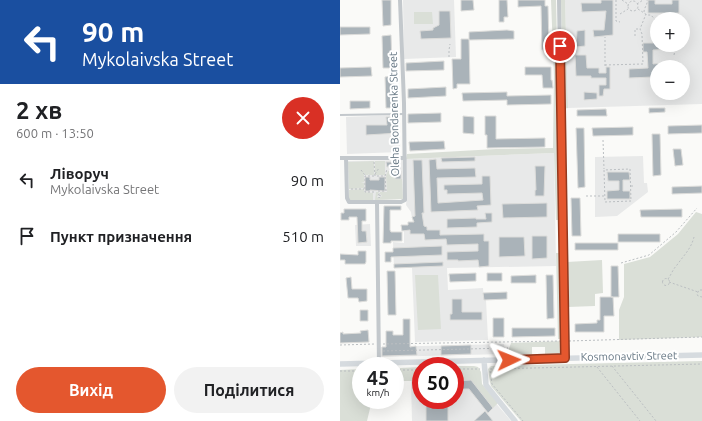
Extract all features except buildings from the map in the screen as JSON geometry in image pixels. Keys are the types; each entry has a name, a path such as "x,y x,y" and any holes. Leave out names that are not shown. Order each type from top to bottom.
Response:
{"main road":[{"name":"Kosmonavtiv Street","path":"404,363 702,355"},
{"path":"484,360 486,385 515,421"},
{"name":"Kosmonavtiv Street","path":"340,364 352,364"}],"street":[{"name":"Oleha Bondarenka Street","path":"346,158 348,201 377,203 401,202 405,200 400,0"},
{"path":"559,0 565,358"},
{"path":"340,158 404,158"},
{"path":"377,203 379,357"}],"lane":[{"path":"340,115 404,114"}],"path":[{"path":"616,0 616,21 620,22"},
{"path":"622,0 628,4"},
{"path":"637,4 644,0"},
{"path":"605,37 605,65 643,64 642,34 640,29 645,14 644,9 648,3 648,0"},
{"path":"628,4 632,1 637,4"},
{"path":"628,4 628,9"},
{"path":"637,4 637,9"},
{"path":"620,14 628,9 633,11 637,9 644,9"},
{"path":"637,9 645,14 650,15"},
{"path":"635,36 635,29 640,29"},
{"path":"450,44 450,57"},
{"path":"674,56 675,52"},
{"path":"603,140 605,202 631,201 630,169 604,170"},
{"path":"374,158 375,175"},
{"path":"375,175 379,168"},
{"path":"379,194 379,191 386,191 385,176 387,169"},
{"path":"361,170 364,172 365,176 365,192 374,192"},
{"path":"365,176 385,176"},
{"path":"351,189 365,189"},
{"path":"586,196 605,196"},
{"path":"621,263 649,255 676,232 697,208"},
{"path":"694,237 685,256 677,265 668,280 664,279 663,283 666,285 669,282 698,292 698,296 702,296"},
{"path":"698,292 699,290 702,290"},
{"path":"340,345 702,337"},
{"path":"380,351 508,348"},
{"path":"523,421 492,384 490,369 702,364"},
{"path":"596,366 640,421"},
{"path":"612,366 656,421"},
{"path":"464,369 484,369"},
{"path":"340,371 352,371"}],"shaded area":[{"path":"403,0 454,0 456,57 404,59"},
{"path":"551,0 556,0 560,220 556,220 554,153 406,159 407,154 496,149 553,148 554,76"},
{"path":"561,0 565,0 568,108 563,109"},
{"path":"565,0 702,0 702,104 568,108"},
{"path":"414,12 432,12 433,24 414,24"},
{"path":"399,115 400,152 347,154 346,117"},
{"path":"554,153 556,266 447,268 448,290 483,288 484,300 486,300 488,340 415,342 412,268 394,268 393,242 404,243 404,231 414,230 411,212 406,205 406,159"},
{"path":"643,156 644,183 647,183 648,192 617,216 595,217 595,157"},
{"path":"402,160 403,199 350,201 348,161"},
{"path":"374,161 374,175 365,175 364,172 364,182 361,182 364,183 364,188 349,189 348,162"},
{"path":"375,161 385,161 385,175 375,175"},
{"path":"388,171 395,171 395,179 402,179 403,199 375,200 376,192 379,192 377,197 379,198 382,196 380,192 387,192 386,175"},
{"path":"364,189 364,192 373,193 373,200 349,199 349,190"},
{"path":"696,212 702,214 702,337 619,340 619,310 624,297 624,264 650,257 678,234"},
{"path":"370,224 371,246 356,246 355,225"},
{"path":"556,253 559,253 561,256 562,339 558,339"},
{"path":"602,260 603,293 595,294 595,306 568,307 567,262"},
{"path":"415,275 438,275 441,329 418,330"},
{"path":"562,341 560,353 545,354 545,347 532,347 532,354 507,354 511,343"},
{"path":"504,344 505,354 381,357 381,347"},
{"path":"702,361 702,421 521,421 491,386 488,369 491,366"},
{"path":"464,366 478,367 481,372 482,384 498,403 493,408 471,380 464,380"},
{"path":"412,367 412,381 404,381 404,368"},
{"path":"352,369 352,409 370,409 367,421 340,421 340,370"},
{"path":"464,379 475,379 511,421 412,421 411,381 412,409 464,409"}],"route":[{"path":"509,360 565,358 560,46"}]}
